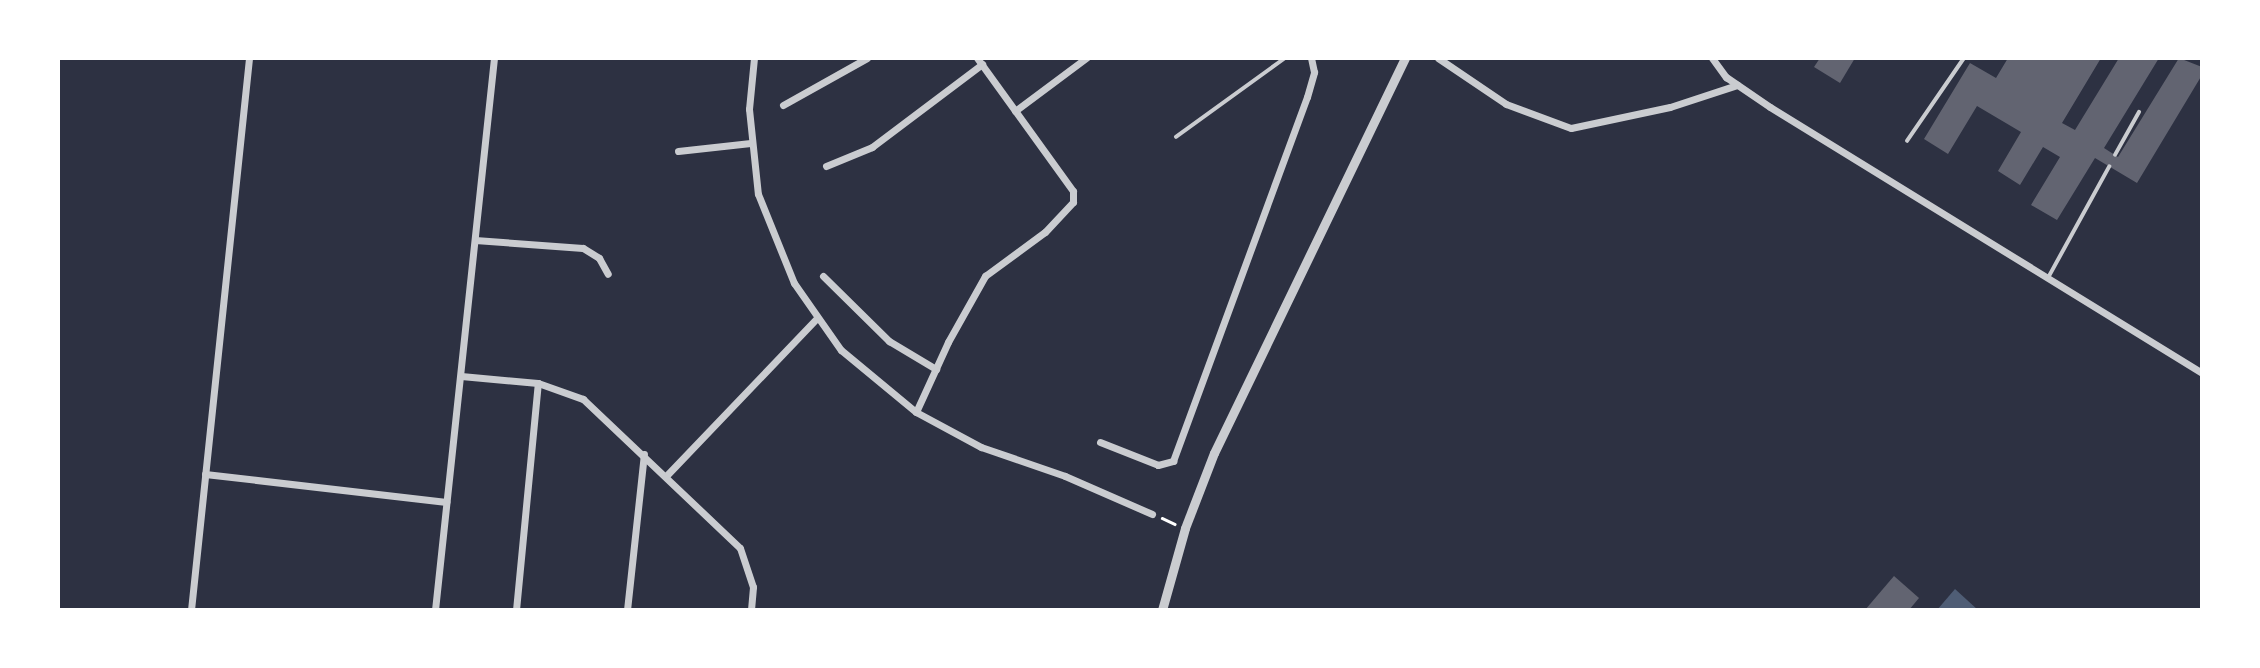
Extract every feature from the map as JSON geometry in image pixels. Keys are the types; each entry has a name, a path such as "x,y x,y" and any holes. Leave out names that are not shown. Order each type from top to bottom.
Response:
{"street":[{"path":"191,610 249,58"},
{"path":"435,610 494,58"},
{"path":"754,58 749,109 751,142 767,222 816,319 865,373 916,412 981,447 1065,476 1152,514"},
{"path":"783,105 867,58"},
{"path":"1015,111 1086,58"},
{"path":"1100,442 1158,464 1172,461 1307,97 1314,72 1311,58"},
{"path":"1162,610 1185,528 1214,453 1405,58"},
{"path":"1438,58 1506,104 1537,120 1571,128 1670,107 1737,85"},
{"path":"1712,58 1737,85 2047,280 2202,373"},
{"path":"826,166 872,146 980,61 1073,191 1073,202 1045,232 985,276 916,412"},
{"path":"678,151 751,142"},
{"path":"475,240 583,248 599,258 608,274"},
{"path":"823,275 889,341 936,369"},
{"path":"666,475 816,319"},
{"path":"461,376 538,383 583,399 740,548 751,576 751,610"},
{"path":"516,610 538,383"},
{"path":"627,610 644,454"},
{"path":"205,474 446,502"}],"lane":[{"path":"1176,137 1285,58"},
{"path":"1906,141 1964,58"},
{"path":"2115,155 2139,112"},
{"path":"2047,280 2109,166"}],"path":[{"path":"1152,514 1185,528"}],"water":[{"path":"1955,589 1978,610 1937,610"}],"building":[{"path":"1820,58 1855,58 1840,83 1814,67"},
{"path":"2008,58 2101,58 2062,123 2075,130 2119,58 2159,58 2104,148 2118,157 2179,58 2202,67 2202,75 2137,183 2095,158 2057,220 2031,205 2060,157 2043,147 2020,185 1998,171 2021,132 1977,106 1948,154 1924,139 1970,63 1996,78"},
{"path":"1894,576 1919,598 1909,610 1865,610"}]}
